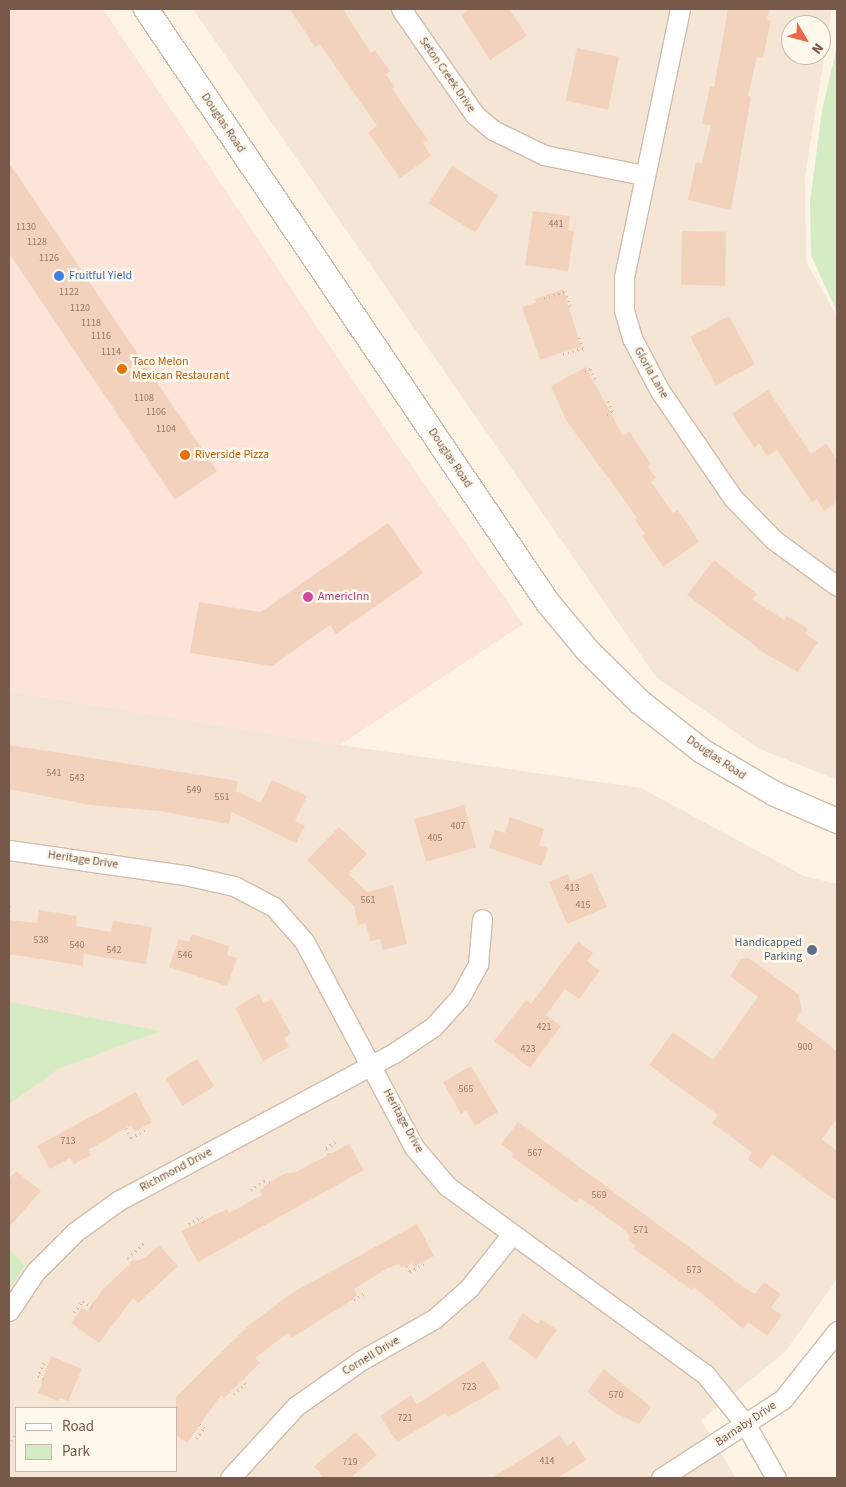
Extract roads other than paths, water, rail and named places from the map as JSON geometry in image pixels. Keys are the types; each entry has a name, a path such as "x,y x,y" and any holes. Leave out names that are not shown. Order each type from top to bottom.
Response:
{"street":[{"name":"Douglas Road","path":"146,9 548,604 588,651 641,703 702,751 775,794 837,821"},
{"name":"Seton Creek Drive","path":"401,9 475,115 492,130 544,156 643,176"},
{"name":"Gloria Lane","path":"680,9 643,176 624,277 624,310 642,360 734,498 774,540 837,586"},
{"name":"Heritage Drive","path":"9,850 185,875 234,886 255,894 290,922 304,942 372,1064 414,1147 447,1186 705,1374 746,1425 776,1478"},
{"name":"Richmond Drive","path":"9,1311 35,1272 76,1232 118,1201 372,1064 434,1027 460,998 478,964 482,919"},
{"name":"Cornell Drive","path":"230,1478 296,1406 360,1361 434,1320 469,1288 512,1234"},
{"name":"Barnaby Drive","path":"661,1478 746,1425 782,1400 837,1331"}],"place":[{"name":"Fruitful Yield","path":"59,276"},
{"name":"Taco Melon Mexican Restaurant","path":"122,369"},
{"name":"Riverside Pizza","path":"185,455"},
{"name":"AmericInn","path":"308,597"},
{"name":"Handicapped Parking","path":"812,950"}]}
